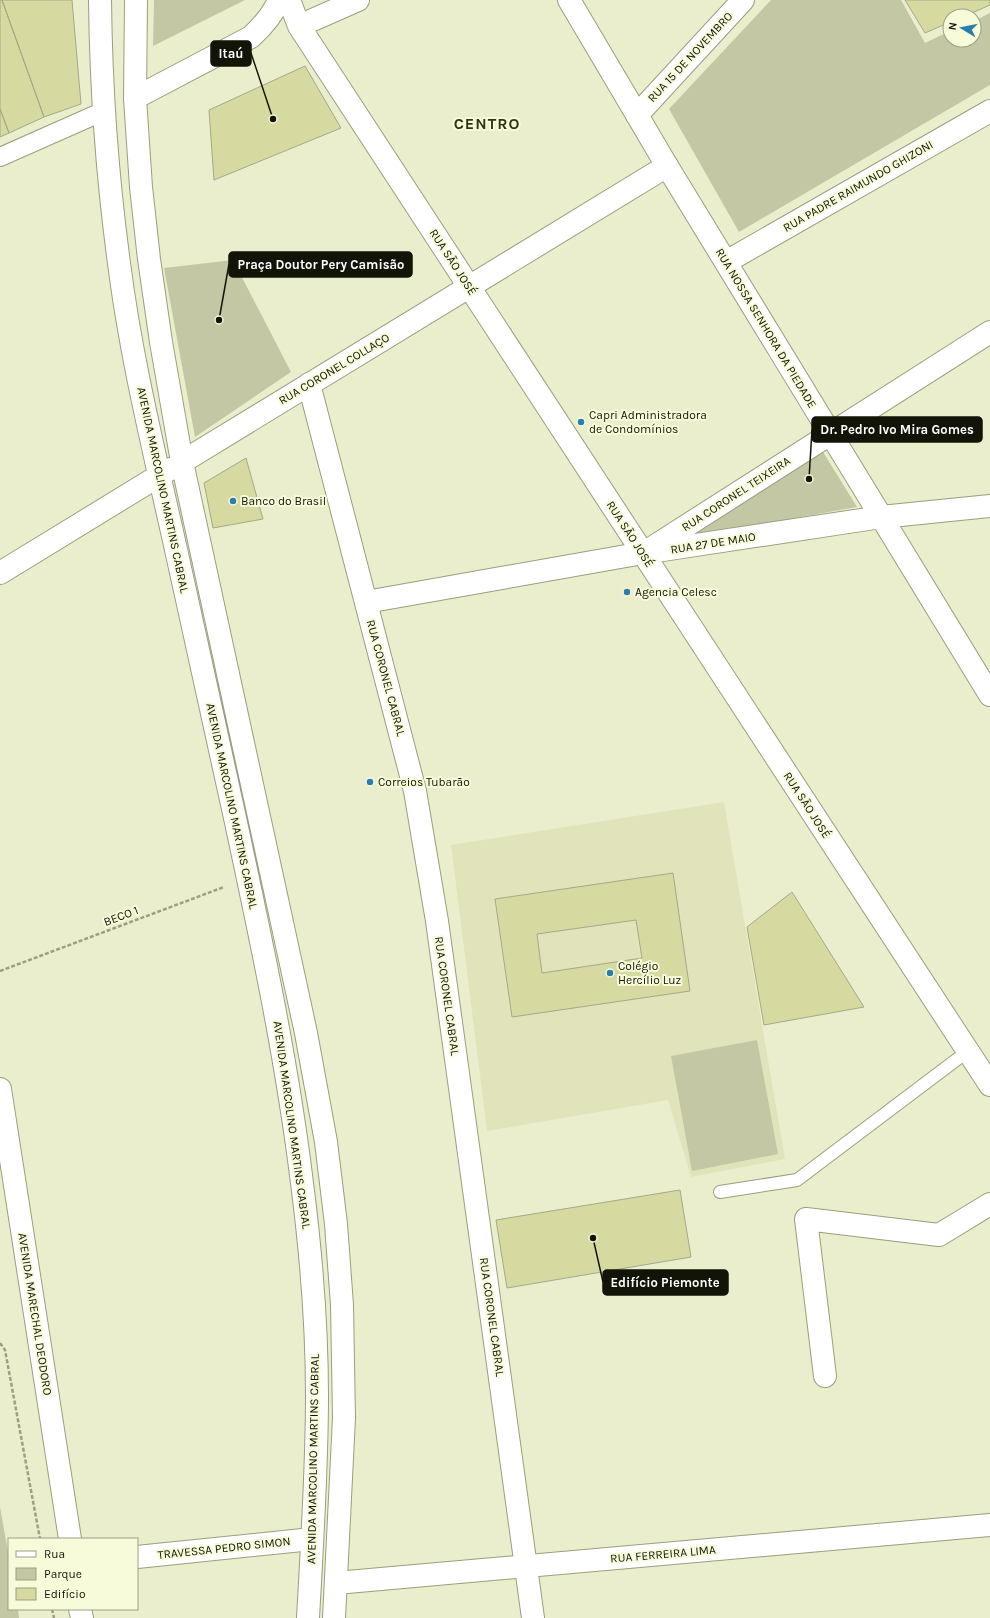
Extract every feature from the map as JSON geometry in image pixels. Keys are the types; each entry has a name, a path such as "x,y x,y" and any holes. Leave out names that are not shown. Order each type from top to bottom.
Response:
{"street":[{"name":"AVENIDA MARCOLINO MARTINS CABRAL","path":"100,0 106,143 119,264 138,377 158,476 248,878 276,1015 302,1180 310,1251 315,1322 317,1395 308,1618"},
{"name":"AVENIDA MARCOLINO MARTINS CABRAL","path":"136,0 135,98 141,187 160,342 182,462 304,1025 326,1142 337,1232 342,1305 344,1376 343,1462 334,1618"},
{"path":"135,98 251,37 274,12 279,0"},
{"name":"RUA SÃO JOSÉ","path":"289,0 299,26 990,1085"},
{"path":"299,26 358,0"},
{"name":"RUA NOSSA SENHORA DA PIEDADE","path":"569,0 726,262 990,695"},
{"name":"RUA 15 DE NOVEMBRO","path":"637,115 743,0"},
{"path":"0,157 104,111"},
{"name":"RUA PADRE RAIMUNDO GHIZONI","path":"726,262 990,111"},
{"name":"RUA CORONEL COLLAÇO","path":"0,573 668,166"},
{"name":"RUA CORONEL TEIXEIRA","path":"643,553 990,332"},
{"name":"RUA CORONEL CABRAL","path":"309,384 413,784 426,847 533,1618"},
{"name":"RUA 27 DE MAIO","path":"366,602 643,553 881,517 990,506"},
{"name":"AVENIDA MARECHAL DEODORO","path":"0,1090 70,1538"},
{"path":"825,1376 806,1219 939,1235 990,1204"},
{"name":"RUA FERREIRA LIMA","path":"336,1583 990,1525"},
{"name":"TRAVESSA PEDRO SIMON","path":"138,1557 312,1539"}],"lane":[{"path":"720,1192 797,1180 968,1051"}],"path":[{"name":"BECO 1","path":"0,971 248,878"},
{"path":"0,1343 5,1350 40,1538"}],"shaded area":[{"name":"Colégio Hercílio Luz","path":"724,802 785,1159 691,1177 668,1100 487,1131 451,845"}],"green space":[{"path":"154,0 245,0 153,46"},
{"path":"771,0 901,0 925,43 942,35 942,48 982,48 982,17 990,13 990,85 739,232 669,109"},
{"path":"233,260 291,372 195,437 164,268"},
{"path":"823,452 857,507 687,537"},
{"path":"757,1040 778,1154 692,1171 671,1056"},
{"path":"0,1507 8,1552 8,1610 18,1610 19,1618 0,1618"}],"building":[{"path":"0,0 2,0 44,117 9,133 0,109"},
{"path":"2,0 72,0 81,104 44,117"},
{"path":"905,0 990,0 990,5 982,9 942,8 942,26 925,33"},
{"path":"305,66 341,128 214,180 209,110"},
{"path":"0,109 9,133 0,137"},
{"name":"Banco do Brasil","path":"246,458 263,519 213,528 204,483"},
{"path":"673,873 690,991 512,1017 495,899","holes":["636,920 642,958 542,973 537,934"]},
{"path":"792,892 864,1007 764,1025 747,927"},
{"path":"680,1190 691,1257 507,1288 496,1220"}],"place":[{"name":"Itaú","path":"273,119"},
{"name":"Praça Doutor Pery Camisão","path":"219,320"},
{"name":"Capri Administradora de Condomínios","path":"581,422"},
{"name":"Dr. Pedro Ivo Mira Gomes","path":"809,479"},
{"name":"Banco do Brasil","path":"233,501"},
{"name":"Agencia Celesc","path":"627,592"},
{"name":"Correios Tubarão","path":"370,782"},
{"name":"Colégio Hercílio Luz","path":"610,973"},
{"name":"Edifício Piemonte","path":"593,1238"}],"district":[{"name":"CENTRO","path":"487,123"}]}
